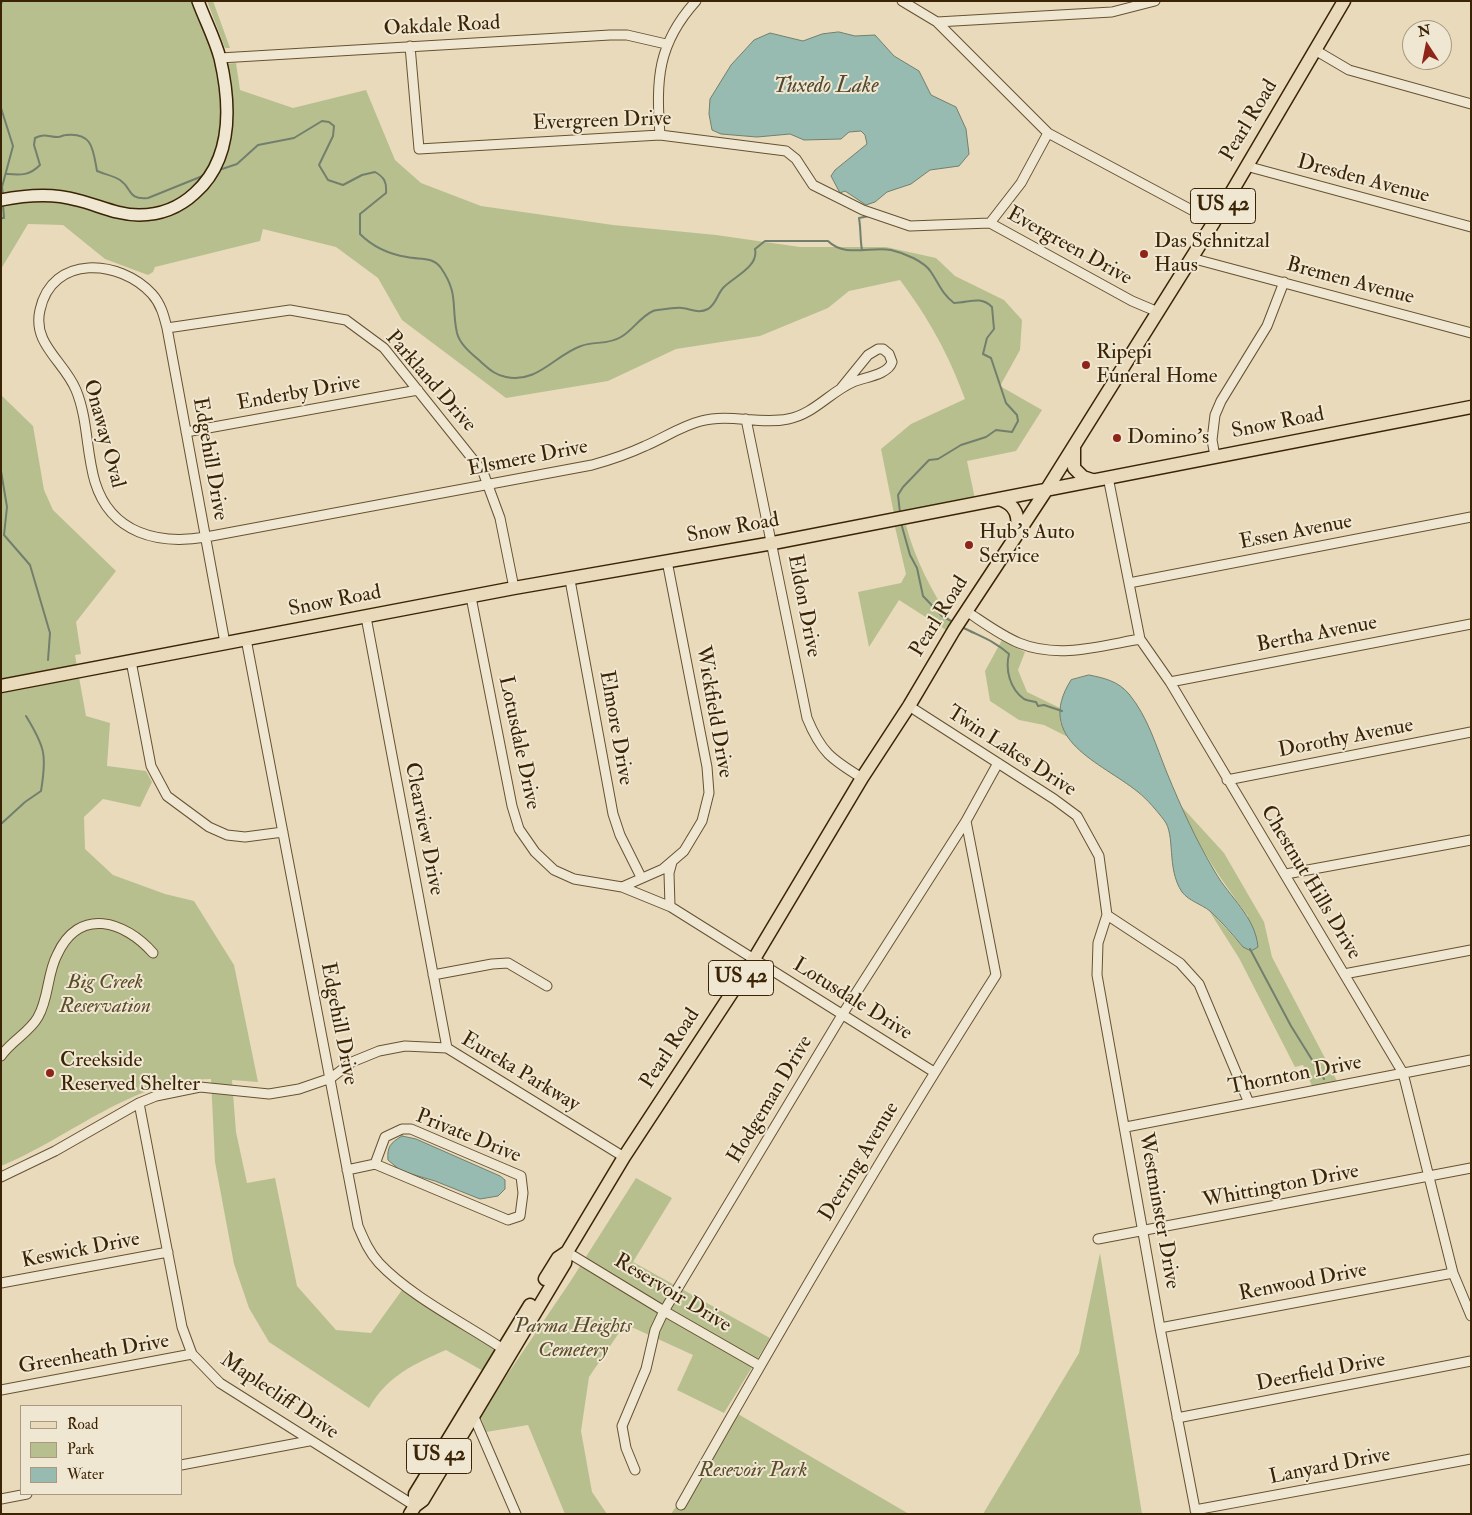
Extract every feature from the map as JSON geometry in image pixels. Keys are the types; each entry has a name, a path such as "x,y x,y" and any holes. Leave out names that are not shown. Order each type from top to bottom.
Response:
{"main road":[{"name":"Pearl Road","path":"413,1510 423,1500 474,1417 565,1263 567,1252 624,1156 754,959 862,778 909,706 960,621 1047,489 1158,312 1214,222 1344,1"},
{"name":"Snow Road","path":"1,686 514,588 570,580 773,543 1471,407"},
{"path":"1074,446 1074,468 1083,477 1092,480"},
{"path":"999,499 1007,502 1015,509 1018,518 1017,535"},
{"name":"Pearl Road","path":"413,1510 415,1494 558,1258 567,1252"}],"street":[{"path":"1,200 20,197 55,196 120,213 156,214 182,203 209,178 219,160 228,119 220,58 198,1"},
{"path":"660,135 658,80 666,44 676,26 696,1"},
{"path":"902,1 937,22 1048,133 1214,222"},
{"path":"937,22 1112,12 1155,1"},
{"name":"Oakdale Road","path":"220,58 610,35 628,35 666,44"},
{"name":"Evergreen Drive","path":"410,46 419,149 660,135 786,151 796,159 813,185 863,210 910,226 990,223 1132,301 1158,312"},
{"path":"1315,50 1349,70 1471,104"},
{"path":"990,223 1021,183 1048,133"},
{"name":"Dresden Avenue","path":"1246,166 1471,228"},
{"name":"Bremen Avenue","path":"1191,258 1471,333"},
{"name":"Onaway Oval","path":"144,287 121,273 98,267 68,272 47,289 40,310 40,334 47,348 69,375 75,389 81,406 96,484 110,510 134,530 156,539 178,541 206,537"},
{"path":"1215,456 1212,440 1215,415 1267,326 1276,307 1284,282"},
{"name":"Edgehill Drive","path":"144,287 159,304 167,328 225,643"},
{"name":"Parkland Drive","path":"167,328 290,310 346,320 384,348 483,472 500,518 514,588"},
{"name":"Elsmere Drive","path":"206,537 607,461 702,420 725,418 776,421 800,415 823,404 842,387 873,352 882,349 889,354 892,362 886,370 842,387"},
{"name":"Enderby Drive","path":"186,432 418,390"},
{"name":"Eldon Drive","path":"746,419 773,543 807,718 815,738 832,759 862,778"},
{"name":"Chestnut Hills Drive","path":"1108,477 1140,639 1170,682 1403,1073 1453,1273 1471,1316"},
{"name":"Essen Avenue","path":"1129,583 1471,517"},
{"name":"Wickfield Drive","path":"622,887 641,877 663,869 684,851 702,821 709,793 707,767 667,561"},
{"name":"Elmore Drive","path":"570,580 613,814 620,834 641,877"},
{"name":"Lotusdale Drive","path":"471,596 512,806 519,829 535,852 554,870 574,879 622,887 670,906 934,1072"},
{"name":"Clearview Drive","path":"366,617 447,1048"},
{"path":"960,621 1019,643 1044,650 1079,651 1140,639"},
{"name":"Bertha Avenue","path":"1170,682 1471,624"},
{"name":"Edgehill Drive","path":"246,639 358,1226 366,1245 378,1262 397,1281 503,1348"},
{"path":"131,661 151,766 167,796 209,827 227,835 245,837 283,832"},
{"name":"Twin Lakes Drive","path":"909,706 1054,799 1077,816 1099,856 1107,915"},
{"name":"Dorothy Avenue","path":"1227,780 1471,732"},
{"name":"Hodgeman Drive","path":"635,1470 626,1448 622,1426 646,1369 655,1330 664,1311 842,1014 966,821 998,764"},
{"name":"Deering Avenue","path":"681,1505 760,1366 934,1072 996,975 966,821"},
{"path":"1286,874 1471,840"},
{"path":"670,906 669,873 672,862"},
{"path":"1107,915 1180,963 1199,984 1249,1103"},
{"name":"Westminster Drive","path":"1107,915 1098,942 1097,975 1126,1127 1160,1328 1196,1512"},
{"path":"1,1056 36,1021 42,1009 56,956 61,946 79,930 100,923 119,926 137,937 153,954"},
{"path":"1344,974 1471,950"},
{"path":"433,975 492,964 508,963 547,986"},
{"name":"Eureka Parkway","path":"1,1177 55,1150 138,1103 172,1091 200,1087 269,1094 299,1089 331,1078 352,1062 379,1051 405,1046 447,1048 624,1156"},
{"name":"Thornton Drive","path":"1126,1127 1471,1060"},
{"name":"Maplecliff Drive","path":"138,1103 182,1327 192,1354 220,1383 413,1510"},
{"name":"Private Drive","path":"402,1129 411,1129 521,1176 523,1193 520,1216 508,1220 375,1164 385,1137 402,1129"},
{"path":"347,1170 375,1164"},
{"name":"Whittington Drive","path":"1098,1239 1471,1168"},
{"name":"Keswick Drive","path":"1,1283 168,1252"},
{"name":"Reservoir Drive","path":"567,1252 760,1366"},
{"name":"Renwood Drive","path":"1160,1328 1453,1273"},
{"name":"Greenheath Drive","path":"1,1390 192,1354"},
{"name":"Deerfield Drive","path":"1177,1418 1471,1361"},
{"path":"474,1417 516,1514"},
{"path":"182,1465 309,1441"},
{"name":"Lanyard Drive","path":"1196,1512 1471,1459"},
{"path":"1,1499 22,1495"}],"green space":[{"path":"1,1 200,1 224,64 236,63 240,90 293,108 366,90 395,160 421,183 481,206 613,225 716,235 800,247 886,247 936,258 955,276 1004,300 1022,320 1020,350 1000,386 1042,410 1016,451 967,461 975,499 894,514 881,449 911,424 965,399 952,366 937,337 900,280 849,291 828,308 760,336 676,349 608,381 506,398 402,320 378,278 336,247 263,229 260,241 155,267 153,272 148,275 105,259 63,225 28,224 1,269"},
{"path":"207,1 213,1 230,48 225,48"},
{"name":"Big Creek Reservation","path":"1,395 33,426 44,490 53,510 116,571 76,622 81,654 75,655 86,716 110,723 107,766 146,771 152,782 140,807 103,799 84,817 85,849 113,875 165,894 194,901 234,965 258,1082 232,1080 236,1132 247,1183 275,1178 297,1286 336,1330 371,1333 402,1290 496,1348 483,1371 446,1350 402,1372 384,1387 369,1408 269,1342 249,1308 234,1264 215,1162 211,1079 182,1082 155,1089 129,1099 1,1166"},
{"path":"906,525 914,551 925,575 951,621 946,630 899,600 869,647 858,592 901,583 906,574 895,527"},
{"path":"1002,640 1025,652 1018,670 1027,692 1060,708 1060,722 1068,737 1044,725 1019,720 990,701 985,671"},
{"path":"1181,806 1224,853 1264,922 1272,957 1337,1081 1312,1086 1303,1065 1295,1067 1239,958 1208,909 1243,947 1248,916 1211,863 1195,836"},
{"name":"Parma Heights Cemetery","path":"636,1178 672,1198 633,1262 770,1338 724,1413 677,1390 693,1355 625,1324 589,1377 581,1431 592,1492 607,1514 565,1514 528,1425 486,1432 480,1415 570,1282"},
{"path":"1100,1253 1142,1514 983,1514 1079,1353"},
{"name":"Resevoir Park","path":"738,1414 909,1514 671,1514"}],"water":[{"name":"Tuxedo Lake","path":"839,32 855,36 875,35 894,56 919,71 931,95 956,107 966,129 969,154 959,166 930,170 911,184 887,192 875,202 866,205 845,191 840,193 831,176 835,170 867,144 865,135 861,131 849,132 841,139 804,140 790,134 757,137 721,134 712,130 709,114 710,99 731,65 754,40 770,33 803,41 822,34"},
{"path":"1089,675 1115,683 1125,690 1136,703 1151,732 1172,786 1195,836 1221,881 1247,917 1256,936 1258,947 1251,951 1243,947 1210,911 1188,898 1182,892 1174,873 1170,834 1164,820 1141,795 1076,747 1066,734 1060,719 1061,701 1071,680"},
{"path":"402,1136 416,1139 500,1176 505,1180 505,1189 498,1196 480,1199 435,1181 401,1171 388,1160 388,1156 390,1146"}],"waterway":[{"path":"1,108 13,146 2,187 3,195"},
{"path":"219,170 237,164 258,145 294,138 322,121 329,122 334,126 333,136 319,165 328,180 343,185 362,175 375,172 383,178 386,186 386,193 360,214 360,234 370,243 387,252 400,256 426,259 437,264 447,277 450,285 454,300 455,324 461,341 470,352 490,369 506,377 517,378 536,373 581,346 616,339 653,311 677,308 698,311 708,309 713,305 723,288 749,266 753,261 755,249 765,241 828,241 842,249 891,250 913,258 928,268 954,303 979,300 988,303 992,307 994,329 987,338 983,354 991,358 1006,403 1017,415 1018,421 1012,432 996,430 986,437 961,445 938,459 929,460 903,487 898,495 900,513"},
{"path":"6,174 24,174 40,165 34,145 35,138 44,135 58,137 75,135 82,136 90,144 97,171 120,180 133,196 148,198 205,175"},
{"path":"1,218 4,218 3,204"},
{"path":"862,250 859,218 869,216"},
{"path":"1,471 7,507 4,535 30,565 50,633 48,660"},
{"path":"901,523 910,555 917,568 923,596 942,616 953,622"},
{"path":"962,627 992,642 1009,654 1008,673 1012,685 1019,695 1028,701 1036,702 1038,706 1044,705 1062,711"},
{"path":"1,824 25,802 41,791 44,768 43,752 41,744 26,716"},
{"path":"1250,949 1291,1026 1324,1079"}],"place":[{"name":"Das Schnitzal Haus","path":"1144,254"},
{"name":"Ripepi Funeral Home","path":"1086,365"},
{"name":"Domino's","path":"1117,438"},
{"name":"Hub's Auto Service","path":"969,545"},
{"name":"Creekside Reserved Shelter","path":"50,1073"}]}
